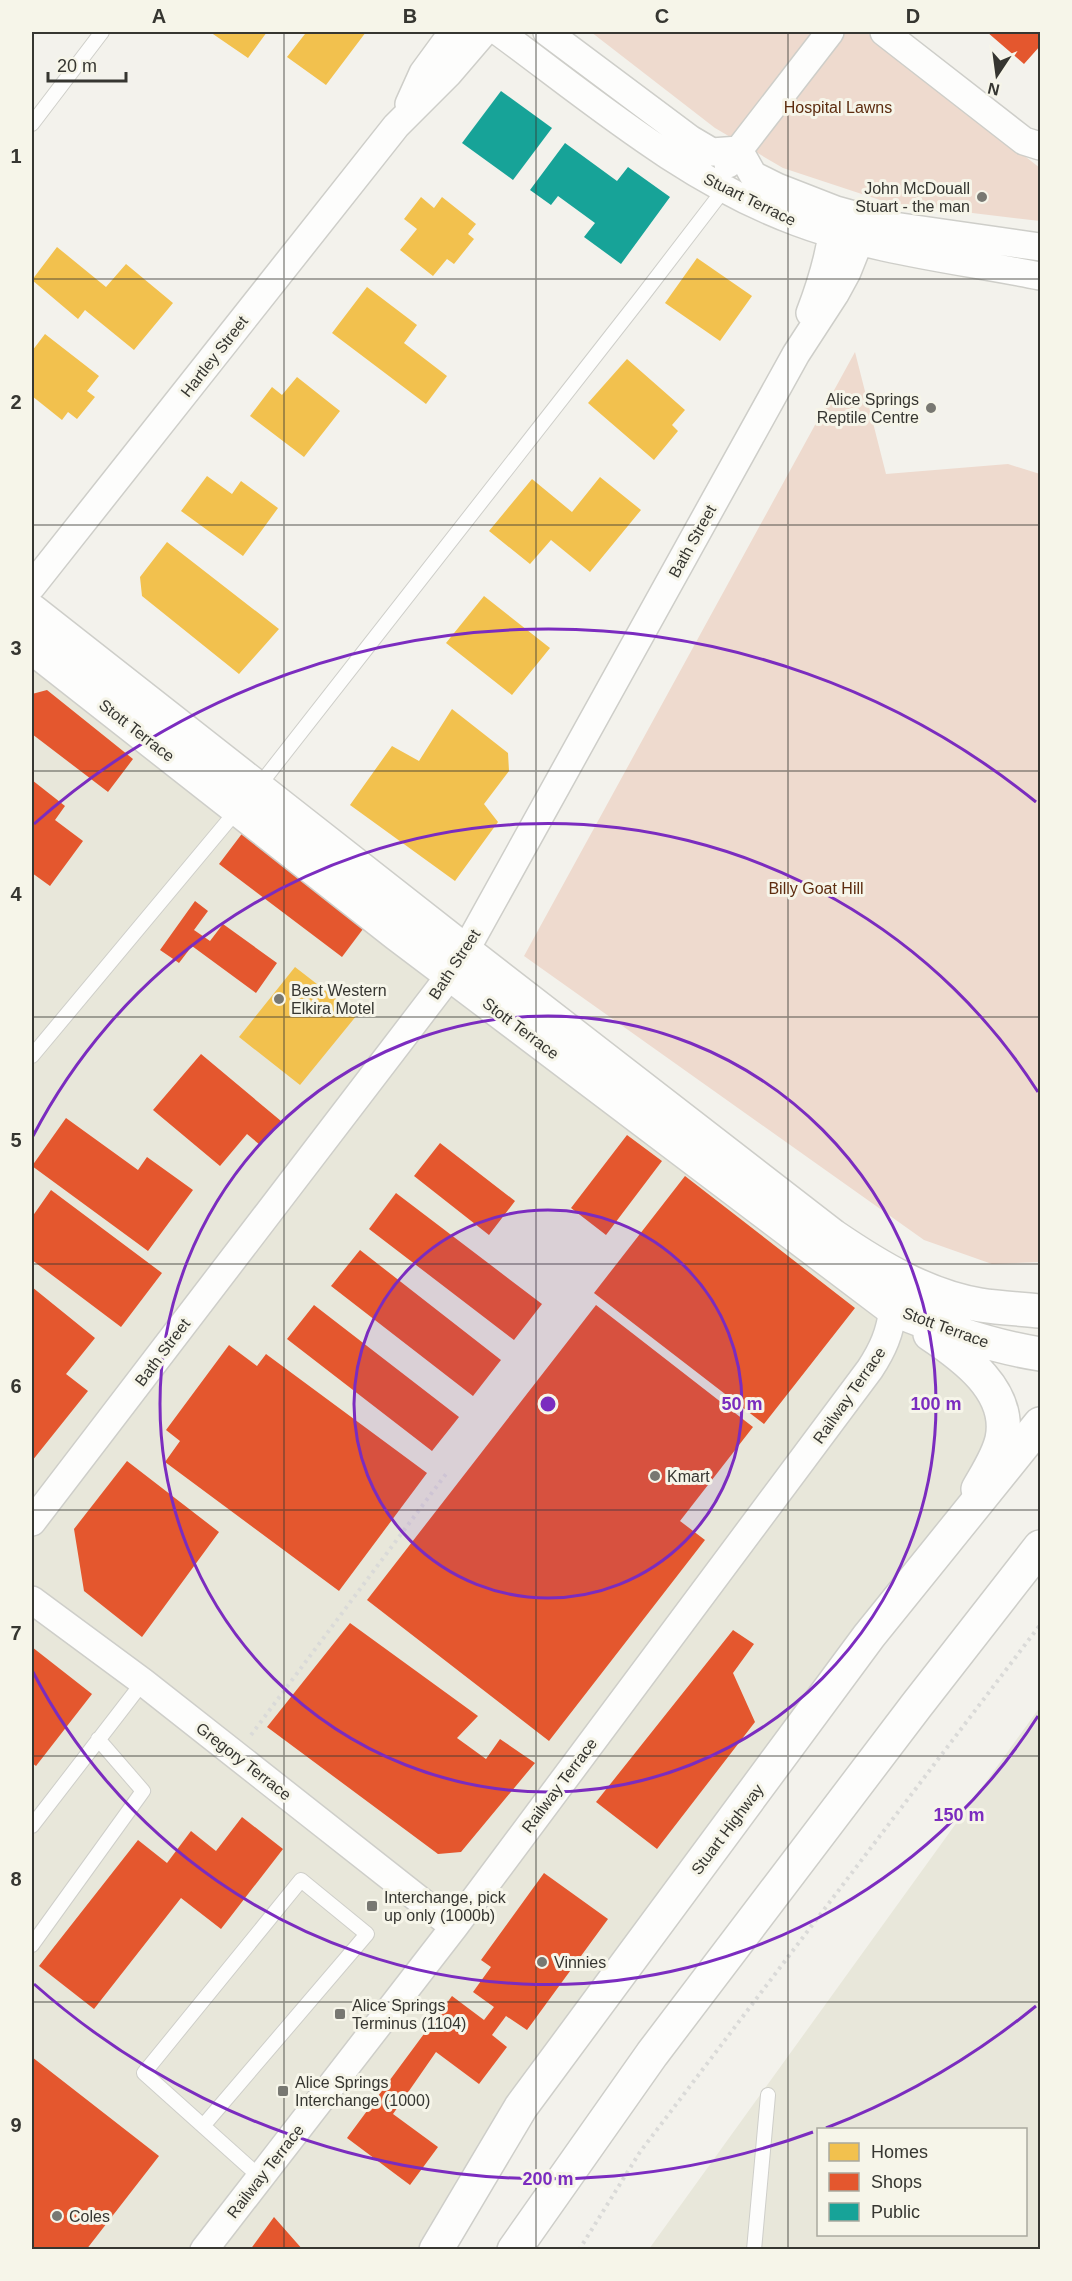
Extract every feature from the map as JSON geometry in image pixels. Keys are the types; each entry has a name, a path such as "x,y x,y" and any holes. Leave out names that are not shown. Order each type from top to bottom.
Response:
{"main road":[{"name":"Stott Terrace","path":"32,610 248,798"},
{"name":"Stott Terrace","path":"32,647 248,798 458,962 893,1309 959,1335 1002,1347 1041,1354"},
{"name":"Stott Terrace","path":"458,962 865,1258 920,1286 978,1304 1041,1311"},
{"path":"978,1304 1031,1296 1041,1292"},
{"path":"893,1309 954,1350 977,1371 998,1401 1002,1421 1002,1438 994,1461 956,1530"},
{"name":"Stuart Highway","path":"436,2250 521,2107 869,1636 1041,1424"},
{"path":"514,2250 659,2044 916,1706 1041,1547"}],"street":[{"name":"Hartley Street","path":"396,126 410,103 423,73 453,32"},
{"name":"Hartley Street","path":"32,586 396,126 448,74 484,32"},
{"name":"Stuart Terrace","path":"499,32 665,155 795,222 834,222"},
{"name":"Stuart Terrace","path":"547,32 690,139 712,152 739,150 753,174 834,222 1041,276"},
{"path":"720,185 739,150 830,32"},
{"path":"884,32 1024,141 1041,146"},
{"name":"Bath Street","path":"796,354 819,289 834,222"},
{"name":"Stuart Terrace","path":"866,231 1041,247"},
{"name":"Bath Street","path":"32,1522 458,962 796,354 839,286 866,231"},
{"name":"Railway Terrace","path":"204,2250 454,1927 870,1369 883,1349 891,1330 893,1309"},
{"name":"Gregory Terrace","path":"32,1600 143,1682 454,1927"}],"lane":[{"path":"32,124 102,32"},
{"path":"32,1056 248,798 636,305 720,185"},
{"path":"32,1826 143,1682"},
{"path":"32,1945 142,1791 98,1739"},
{"path":"203,2126 367,1934 301,1880 144,2073 203,2126 260,2177"},
{"path":"754,2250 768,2096"}],"path":[{"path":"236,1755 446,1474"},
{"path":"579,2250 640,2152 1041,1625"}],"shaded area":[{"path":"32,647 954,1350 1002,1438 436,2249 32,2249"},
{"path":"1040,1707 1040,2249 649,2249"}],"green space":[{"name":"Hospital Lawns","path":"591,32 866,32 1040,168 1040,221 889,203 783,168 715,128"},
{"name":"Billy Goat Hill","path":"855,352 886,474 1008,464 1040,474 1040,1262 992,1264 924,1240 524,956"}],"building: Homes":[{"path":"210,32 267,32 248,58"},
{"path":"302,32 366,32 326,85 287,57 305,34"},
{"path":"421,197 434,208 442,197 476,224 468,234 474,239 454,264 447,259 433,276 400,250 417,229 404,219"},
{"path":"57,247 106,287 126,264 173,303 134,350 85,310 78,319 32,280"},
{"path":"697,258 752,296 720,341 665,303"},
{"path":"367,287 417,325 404,343 447,376 426,404 332,333"},
{"path":"45,334 99,376 87,391 95,397 77,419 68,412 62,420 32,396 32,351"},
{"path":"627,359 685,410 672,425 678,431 654,460 588,403"},
{"path":"297,377 340,411 304,457 250,416 272,387 282,395"},
{"path":"207,476 232,494 241,481 278,508 243,556 181,511"},
{"path":"600,477 641,510 590,572 551,540 530,564 489,531 532,479 572,512"},
{"path":"167,542 279,629 239,674 142,596 140,577"},
{"path":"484,596 550,648 512,695 446,643"},
{"path":"452,709 508,753 509,771 484,804 498,822 455,881 350,805 392,746 419,761"},
{"path":"295,967 357,1015 300,1085 239,1037"}],"building: Shops":[{"path":"987,32 1040,32 1040,46 1024,64"},
{"path":"47,690 133,759 108,792 32,734 32,694"},
{"path":"32,780 65,806 55,820 83,841 50,886 32,873"},
{"path":"244,831 366,925 342,957 219,864"},
{"path":"195,901 208,911 194,930 210,941 223,924 277,963 256,993 192,946 179,963 160,950"},
{"path":"201,1054 281,1121 260,1145 247,1134 220,1166 153,1110"},
{"path":"66,1118 138,1170 147,1157 193,1190 148,1251 32,1166"},
{"path":"627,1135 662,1161 606,1235 571,1208"},
{"path":"440,1143 515,1201 489,1235 414,1176"},
{"path":"685,1176 855,1308 764,1424 594,1293"},
{"path":"51,1190 162,1273 121,1327 32,1260 32,1217"},
{"path":"396,1193 542,1304 514,1340 369,1229"},
{"path":"360,1250 501,1360 473,1396 331,1286"},
{"path":"32,1287 95,1338 66,1374 88,1391 32,1461"},
{"path":"314,1305 459,1417 432,1451 287,1339"},
{"path":"596,1305 753,1427 680,1521 705,1540 549,1741 367,1600"},
{"path":"229,1345 257,1366 266,1354 427,1473 339,1591 165,1462 180,1441 166,1430"},
{"path":"127,1461 219,1532 142,1637 84,1591 74,1529"},
{"path":"350,1623 478,1716 457,1738 486,1759 500,1739 535,1763 461,1852 438,1854 267,1727"},
{"path":"733,1630 754,1644 733,1673 755,1722 657,1849 596,1802"},
{"path":"32,1647 92,1694 36,1766 32,1763"},
{"path":"242,1817 283,1849 221,1929 181,1898 94,2009 39,1966 138,1840 167,1863 191,1831 216,1851"},
{"path":"544,1873 608,1919 527,2030 506,2016 492,2035 507,2047 479,2084 436,2052 393,2114 438,2147 410,2185 347,2138 452,1996 484,2020 494,2007 473,1992 491,1967 481,1960"},
{"path":"32,2057 159,2156 86,2250 32,2250"},
{"path":"274,2217 303,2250 250,2250"}],"building: Public":[{"path":"501,91 552,128 513,180 462,143"},
{"path":"565,143 617,181 628,167 670,197 621,264 584,237 595,223 558,196 551,205 530,190"}],"place":[{"name":"John McDouall Stuart - the man","path":"982,197"},
{"name":"Alice Springs Reptile Centre","path":"931,408"},
{"name":"Best Western Elkira Motel","path":"279,999"},
{"name":"Kmart","path":"655,1476"},
{"name":"Interchange, pick up only (1000b)","path":"372,1906"},
{"name":"Vinnies","path":"542,1962"},
{"name":"Alice Springs Terminus (1104)","path":"340,2014"},
{"name":"Alice Springs Interchange (1000)","path":"283,2091"},
{"name":"Coles","path":"57,2216"}]}
